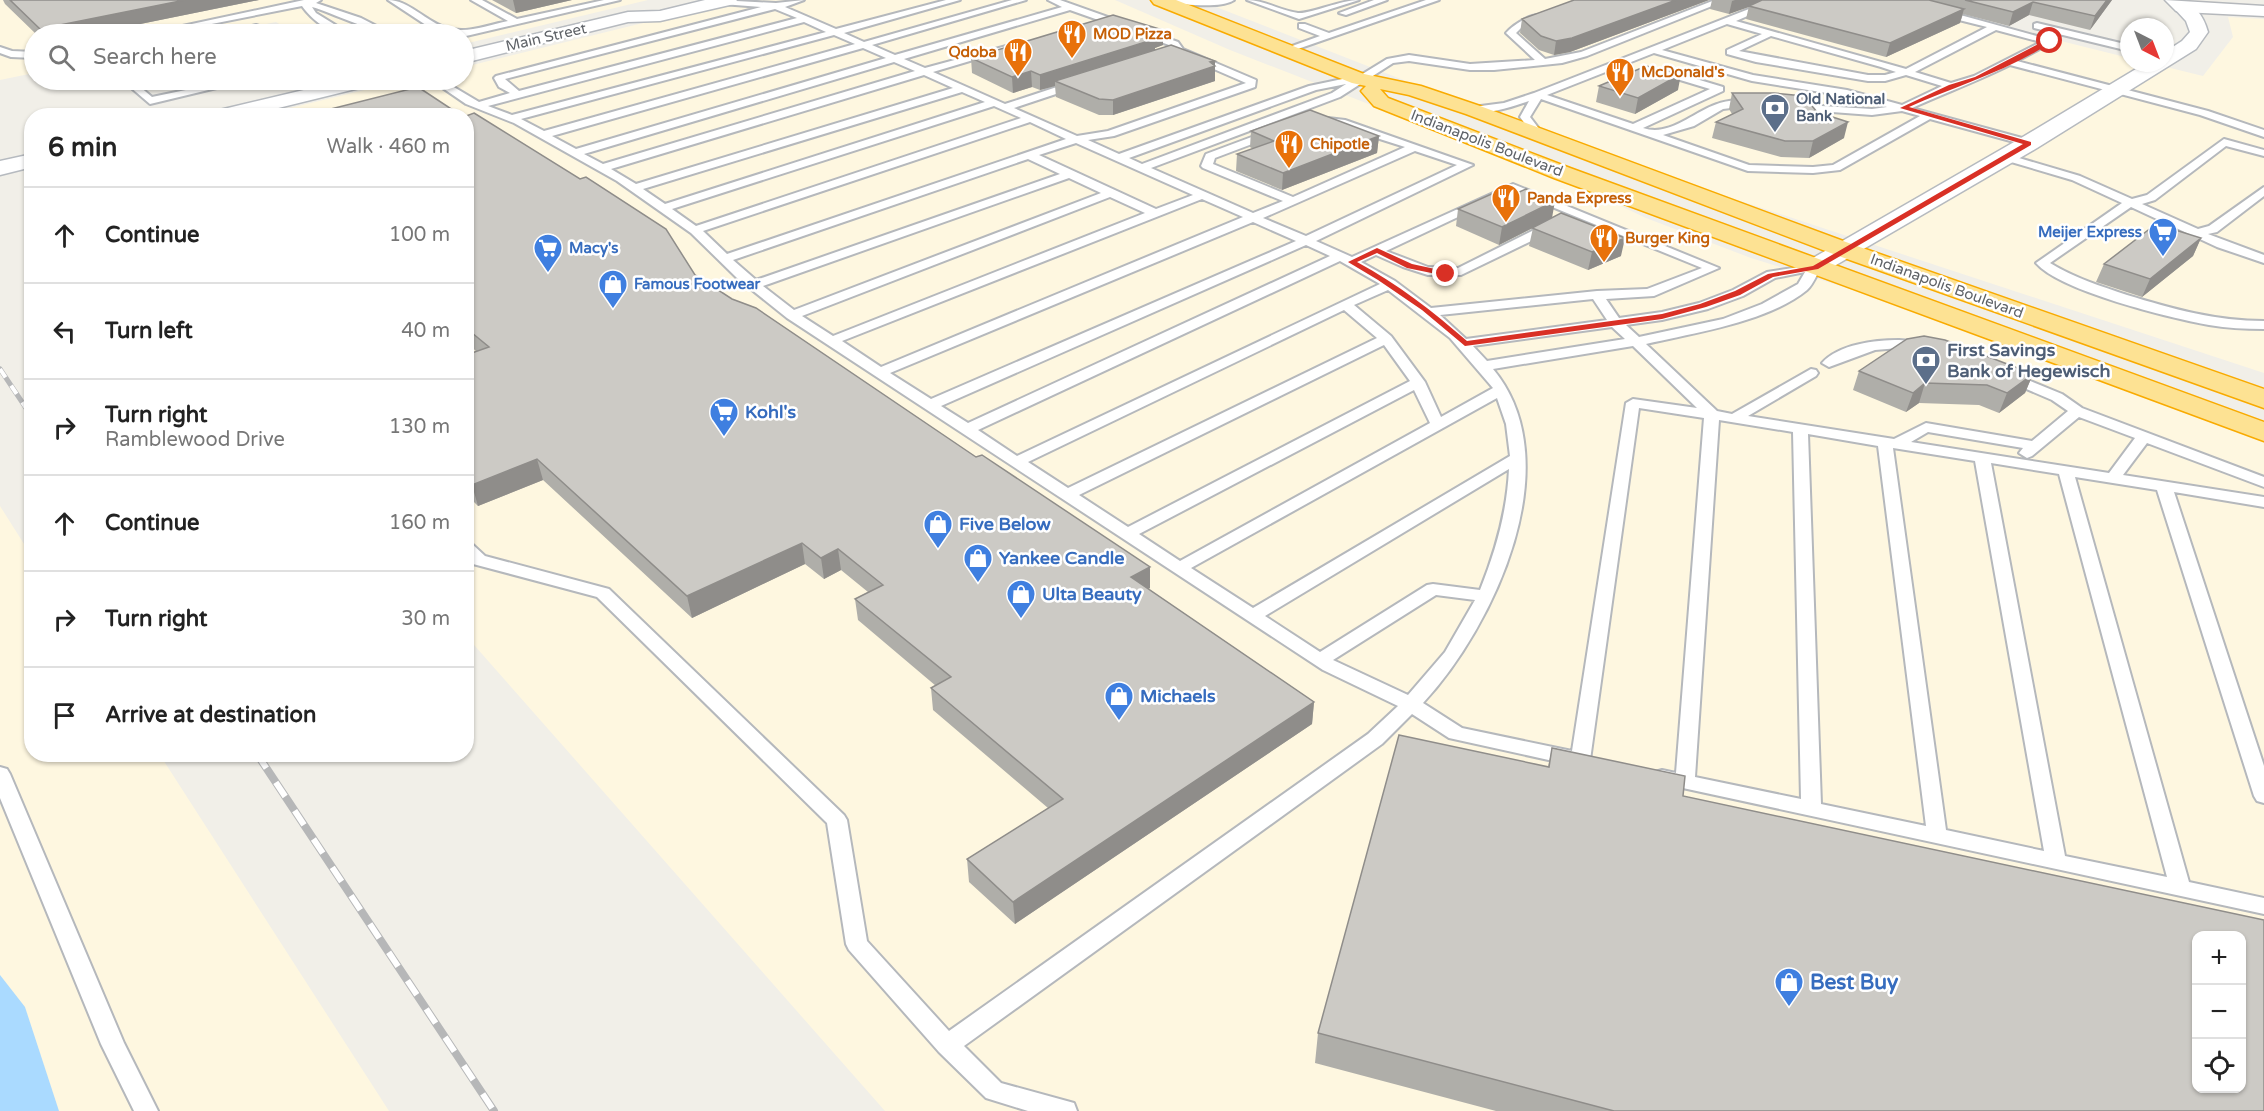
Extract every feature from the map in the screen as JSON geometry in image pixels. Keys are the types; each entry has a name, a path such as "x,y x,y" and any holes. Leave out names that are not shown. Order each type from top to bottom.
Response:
{"highway":[{"name":"Indianapolis Boulevard","path":"1160,0 1359,79 1414,90 1473,110 1845,250 2264,399"},
{"name":"Indianapolis Boulevard","path":"1359,79 1381,102 1562,173 2264,432"}],"street":[{"name":"Main Street","path":"628,17 640,9 675,0"},
{"name":"Main Street","path":"474,55 628,17 660,16 725,1"},
{"path":"2178,4 2264,11"},
{"path":"2174,53 2189,45 2199,32 2195,19 2178,4"},
{"path":"1815,267 2029,143 2143,72"},
{"path":"252,108 327,90"},
{"path":"0,168 24,162"}],"lane":[{"path":"200,24 300,1 317,0"},
{"path":"392,0 430,24"},
{"path":"475,0 516,22"},
{"path":"474,31 616,0"},
{"path":"518,94 503,84 499,78 776,3 800,0"},
{"path":"512,118 956,0"},
{"path":"543,135 1022,0"},
{"path":"725,259 1076,139 1110,134 1251,86 1251,80 1180,51 1175,44 1125,24 1100,19 1052,0"},
{"path":"1167,0 1228,0"},
{"path":"1213,21 1212,14 1216,7 1228,0"},
{"path":"1251,0 1299,16 1355,0"},
{"path":"1329,36 1302,26 1383,0"},
{"path":"1286,50 1435,0"},
{"path":"1142,168 1336,95 1390,61 1409,58 1470,67 1494,67 1562,60 1584,54 1723,0"},
{"path":"1473,110 1504,106 1538,95 1780,0"},
{"path":"300,1 313,15 328,24"},
{"path":"300,1 369,24"},
{"path":"725,1 776,3 805,19 1346,259 1390,284 1429,312 1465,343 1502,390 1516,433 1518,479 1509,532 1487,596 1451,657 1410,704 1375,740 947,1045"},
{"path":"600,2 628,17"},
{"path":"574,153 1070,7"},
{"path":"1781,105 1872,112 1903,108 1952,86 1977,78 2050,41 1931,11"},
{"path":"1542,61 1511,33 1519,26 1549,15"},
{"path":"240,16 251,24"},
{"path":"479,105 805,19"},
{"path":"1089,22 1100,19"},
{"path":"1727,21 1952,86"},
{"path":"2028,24 2120,46"},
{"path":"1771,33 1730,52 1756,59 1868,78 1893,77 1907,72 1995,27"},
{"path":"602,168 1023,42"},
{"path":"0,50 11,54 24,55"},
{"path":"1653,50 1752,78 1847,93 2029,143"},
{"path":"1169,55 1180,51"},
{"path":"1628,60 1719,89 1634,128"},
{"path":"2009,62 2222,119 2264,134"},
{"path":"1651,76 1682,77"},
{"path":"663,208 999,105 1092,79"},
{"path":"1119,158 1313,88 1359,79"},
{"path":"634,188 962,88"},
{"path":"138,90 150,101 199,90"},
{"path":"450,90 512,118 634,188 695,230 754,285 792,315 831,341 1320,660 1410,704 1456,733 1586,761 1633,403 2164,486 2262,506"},
{"path":"1538,95 1748,168 1813,170 1836,168 1930,115"},
{"path":"1538,95 1525,117 1538,134"},
{"path":"1570,106 1586,98"},
{"path":"1653,134 1690,124 1726,104 1760,104"},
{"path":"695,230 1030,119"},
{"path":"930,405 1306,241 1467,165 1341,122 1321,120"},
{"path":"1277,131 1210,156 1207,166 1293,201"},
{"path":"2264,153 2224,142 2151,198 2130,203 2042,263 2063,278 2170,313 2213,324 2264,325"},
{"path":"880,372 1253,218 1415,147"},
{"path":"1029,155 1156,214"},
{"path":"2005,157 2076,178 2197,233 2264,259"},
{"path":"754,285 1070,174"},
{"path":"967,429 1346,259 1377,250 1513,187 1713,268 1649,293 1597,295 1429,312"},
{"path":"2197,233 2212,229 2264,190"},
{"path":"792,315 1110,193"},
{"path":"831,341 1203,195"},
{"path":"1377,250 1410,266 1446,274 1461,271 1578,213"},
{"path":"1465,343 1617,324 1662,316 1703,306 1738,293 1771,275 1815,267"},
{"path":"1483,366 1635,341 1716,324 1767,307 1803,287 1815,267"},
{"path":"1016,462 1390,284"},
{"path":"1597,295 1617,324 1712,415"},
{"path":"1345,304 1386,339 1418,382 1438,425"},
{"path":"1068,495 1386,339"},
{"path":"1828,363 1846,353 1874,344 1905,342 1943,351"},
{"path":"1997,372 2057,397 2077,411 2264,482"},
{"path":"1733,419 1811,373"},
{"path":"1127,534 1418,382"},
{"path":"1179,568 1502,390"},
{"path":"2015,463 2077,411"},
{"path":"1686,782 1712,415"},
{"path":"1891,443 1926,427 2035,446"},
{"path":"1800,429 1811,809"},
{"path":"2113,478 2144,437"},
{"path":"1891,443 1937,836"},
{"path":"1252,615 1517,458"},
{"path":"1982,458 2056,861"},
{"path":"2066,471 2180,888"},
{"path":"2164,486 2264,796"},
{"path":"474,555 479,560 603,593 837,820 857,944 947,1045 993,1091 1065,1111"},
{"path":"1320,660 1433,589 1487,596"},
{"path":"0,774 113,1044 146,1111"},
{"path":"1650,775 2264,906"}],"shaded area":[{"path":"0,0 648,0 474,42 474,24 279,24 276,22 266,24 24,24 24,75 0,80"},
{"path":"736,0 1115,0 1230,50 1576,185 1646,218 1751,258 1866,294 2264,441 2264,1111 885,1111 474,645 474,108 290,108 365,90 474,90 474,65"},
{"path":"1198,0 1898,0 2120,56 2120,72 2174,72 2174,69 2203,76 2233,37 2228,17 2264,19 2264,373 1573,146"},
{"path":"0,506 24,544 24,762 165,762 389,1111 0,1111"}],"water":[{"path":"0,975 25,1007 59,1111 0,1111"}],"building":[{"path":"10,0 185,0 65,24 35,24"},
{"path":"1574,0 1676,0 1572,38 1556,41 1541,36 1522,19"},
{"path":"1762,0 1929,0 1964,9 1890,43 1749,6"},
{"path":"1965,0 2107,0 2095,16 2033,2 2013,12"},
{"path":"1113,15 1163,30 1146,36 1155,39 1040,75 1031,71 1012,77 971,58"},
{"path":"1171,45 1215,61 1210,62 1215,66 1113,100 1099,99 1055,81"},
{"path":"1646,66 1681,74 1638,98 1599,86"},
{"path":"406,90 423,90 450,108 335,108"},
{"path":"1732,93 1804,96 1817,112 1848,122 1813,141 1785,141 1716,122 1743,109"},
{"path":"1310,110 1379,136 1283,173 1237,154 1274,141 1251,131"},
{"path":"474,113 580,179 586,177 666,229 695,275 732,299 756,308 976,457 982,455 1150,567 1131,577 1314,702 1013,902 967,859 1063,799 931,688 951,677 855,599 883,585 838,549 821,558 802,543 687,596 537,459 474,484 474,352 489,347 474,335"},
{"path":"1526,189 1555,201 1502,227 1458,209 1496,192 1517,193"},
{"path":"1561,213 1625,238 1592,252 1532,228"},
{"path":"2156,224 2201,238 2150,279 2104,264"},
{"path":"1924,336 1945,340 2033,374 2007,393 1987,385 1925,383 1913,393 1859,371 1907,339"},
{"path":"1399,735 1549,767 1552,748 1685,776 1683,796 2264,920 2264,1111 1614,1111 1318,1033"}],"railway":[{"path":"0,369 24,405"},
{"path":"262,762 494,1111"}],"place":[{"name":"MOD Pizza","path":"1072,60"},
{"name":"Qdoba","path":"1018,78"},
{"name":"McDonald's","path":"1620,98"},
{"name":"Old National Bank","path":"1775,134"},
{"name":"Chipotle","path":"1289,170"},
{"name":"Panda Express","path":"1506,224"},
{"name":"Meijer Express","path":"2163,258"},
{"name":"Burger King","path":"1604,264"},
{"name":"Macy's","path":"548,274"},
{"name":"Famous Footwear","path":"613,310"},
{"name":"First Savings Bank of Hegewisch","path":"1926,386"},
{"name":"Kohl's","path":"724,438"},
{"name":"Five Below","path":"938,550"},
{"name":"Yankee Candle","path":"978,584"},
{"name":"Ulta Beauty","path":"1021,620"},
{"name":"Michaels","path":"1119,722"},
{"name":"Best Buy","path":"1789,1008"}],"route":[{"path":"1446,274 1410,266 1377,250 1352,262 1381,278 1425,309 1465,343 1617,324 1662,316 1703,306 1738,293 1771,275 1815,267 2029,143 1903,108 1952,86 1977,78 2050,41"}]}
